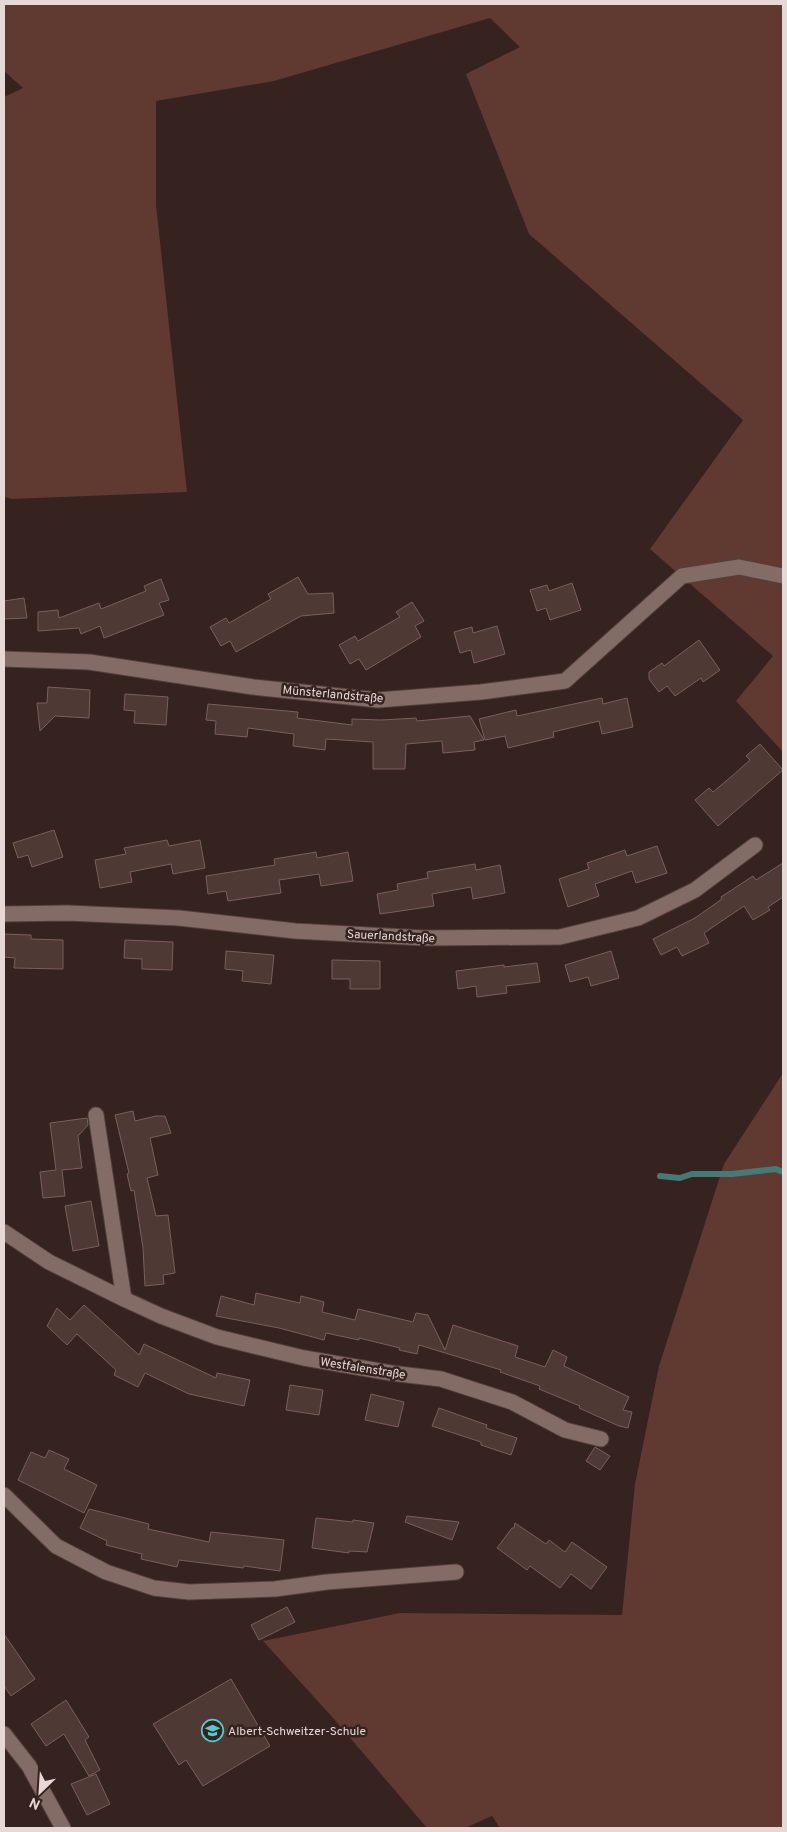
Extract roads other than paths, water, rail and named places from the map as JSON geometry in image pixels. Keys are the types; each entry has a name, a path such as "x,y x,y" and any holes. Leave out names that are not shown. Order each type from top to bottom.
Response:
{"street":[{"name":"Münsterlandstraße","path":"4,659 89,662 253,687 378,700 480,692 564,681 682,576 739,567 783,576"},
{"name":"Sauerlandstraße","path":"4,914 68,913 161,918 295,931 424,938 560,938 638,918 695,890 755,845"},
{"path":"96,1115 124,1299"},
{"name":"Westfalenstraße","path":"4,1232 49,1262 124,1299 161,1316 217,1336 304,1358 391,1373 441,1379 512,1402 566,1430 601,1439"},
{"path":"4,1495 56,1546 106,1572 154,1588 189,1592 275,1590 327,1582 456,1572"},
{"path":"4,1734 29,1766 63,1828"}],"waterway":[{"path":"660,1176 680,1178 692,1174 732,1174 776,1169 783,1172"}],"place":[{"name":"Albert-Schweitzer-Schule","path":"212,1731"}]}
